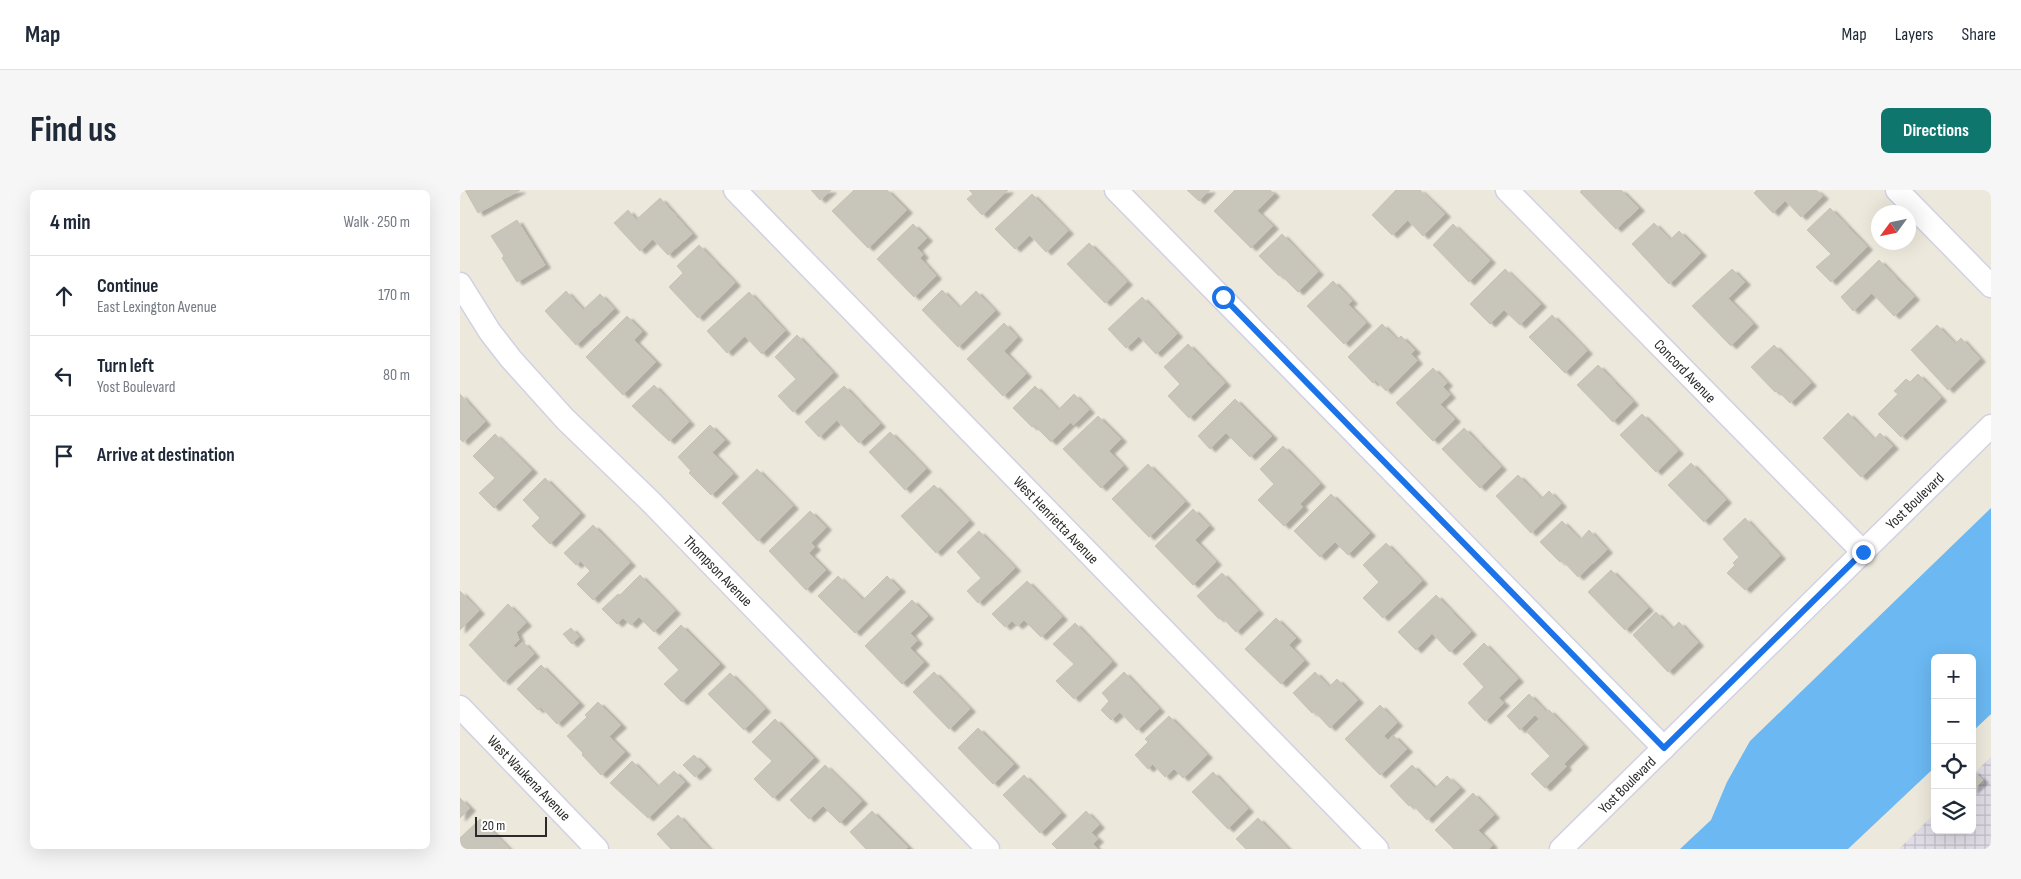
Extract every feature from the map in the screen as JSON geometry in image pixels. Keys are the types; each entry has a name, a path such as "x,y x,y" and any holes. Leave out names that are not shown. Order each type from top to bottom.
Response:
{"street":[{"name":"West Henrietta Avenue","path":"735,190 1377,849"},
{"path":"1116,190 1664,748"},
{"name":"Concord Avenue","path":"1507,190 1863,552"},
{"path":"1897,190 1991,286"},
{"name":"Thompson Avenue","path":"460,284 490,332 511,359 566,419 651,502 988,849"},
{"name":"Yost Boulevard","path":"1562,849 1991,426"},
{"name":"West Waukena Avenue","path":"460,707 597,849"}],"shaded area":[{"path":"1991,757 1991,849 1899,849 1931,817 1931,834 1976,834 1976,771"}],"water":[{"path":"1991,508 1991,714 1976,728 1976,654 1931,654 1931,771 1848,849 1680,849 1711,820 1727,782 1750,741"}],"building":[{"path":"465,190 520,190 478,213"},
{"path":"811,190 831,190 820,200"},
{"path":"854,190 887,190 907,210 868,248 832,211"},
{"path":"969,190 1008,190 982,215 967,199 973,194"},
{"path":"1187,190 1210,190 1199,201"},
{"path":"1235,190 1270,190 1274,194 1257,211 1273,226 1251,248 1214,211"},
{"path":"1396,190 1420,190 1445,214 1423,236 1408,220 1392,235 1372,215"},
{"path":"1582,190 1621,190 1639,208 1616,229 1580,192"},
{"path":"1757,190 1816,190 1823,196 1801,217 1785,200 1773,213 1754,193"},
{"path":"1032,194 1068,231 1046,252 1030,235 1015,249 995,229"},
{"path":"660,198 692,234 668,255 653,239 640,251 614,223 628,210 636,220"},
{"path":"1830,208 1867,247 1831,282 1816,267 1831,254 1807,230"},
{"path":"517,220 545,265 517,282 491,236"},
{"path":"1654,223 1670,240 1679,231 1701,253 1669,284 1632,244"},
{"path":"913,224 927,238 917,248 923,255 920,258 936,276 914,297 877,259"},
{"path":"1453,224 1490,260 1469,282 1433,245"},
{"path":"1282,234 1318,272 1298,292 1259,256"},
{"path":"1089,243 1127,282 1105,303 1067,264"},
{"path":"699,245 735,283 698,318 669,287 683,273 677,266"},
{"path":"1879,260 1914,297 1894,316 1872,293 1853,311 1841,297"},
{"path":"1505,269 1541,304 1520,325 1504,310 1490,324 1470,304"},
{"path":"1732,269 1745,282 1728,298 1753,324 1731,346 1692,306"},
{"path":"1333,281 1352,301 1348,304 1366,323 1344,344 1307,306"},
{"path":"942,290 959,308 976,291 995,311 958,347 922,310"},
{"path":"566,291 583,310 600,294 614,309 576,345 545,311"},
{"path":"749,292 785,331 762,354 745,336 727,353 707,331"},
{"path":"1142,297 1177,334 1156,354 1139,336 1126,348 1108,329"},
{"path":"1552,315 1587,351 1565,373 1529,337"},
{"path":"627,316 642,331 634,340 656,362 623,395 586,357"},
{"path":"1004,323 1017,337 1004,351 1026,374 1003,396 967,359"},
{"path":"1382,324 1397,340 1401,336 1415,350 1411,354 1417,361 1386,391 1376,380 1373,383 1348,357"},
{"path":"1937,325 1955,344 1961,338 1980,359 1948,390 1911,350"},
{"path":"797,335 833,373 793,412 778,396 796,379 775,357"},
{"path":"1188,344 1225,383 1189,418 1168,396 1180,384 1164,367"},
{"path":"1774,345 1811,383 1790,403 1777,390 1775,392 1751,367"},
{"path":"1598,365 1633,402 1613,422 1577,385"},
{"path":"1433,368 1447,383 1443,387 1450,395 1440,404 1455,419 1433,441 1396,403"},
{"path":"1918,374 1941,398 1901,437 1878,414 1898,394 1894,391 1906,379 1910,382"},
{"path":"654,385 689,422 669,441 632,406"},
{"path":"844,386 880,424 859,443 837,420 819,437 805,422"},
{"path":"1035,386 1058,410 1074,394 1089,410 1073,425 1071,422 1051,442 1013,408"},
{"path":"460,394 485,422 463,442 460,439"},
{"path":"1235,399 1272,436 1250,457 1226,433 1210,449 1198,436"},
{"path":"1848,413 1874,440 1880,433 1893,446 1861,477 1823,438"},
{"path":"1642,414 1678,451 1656,472 1620,435"},
{"path":"1098,416 1121,439 1109,451 1123,466 1101,488 1063,449"},
{"path":"710,425 725,440 712,452 733,474 711,495 689,473 691,471 678,457"},
{"path":"1464,428 1501,467 1480,488 1442,449"},
{"path":"890,432 926,469 905,490 869,452"},
{"path":"495,434 532,470 494,508 479,493 495,478 473,456"},
{"path":"1283,446 1320,484 1300,504 1303,507 1284,526 1258,500 1274,484 1260,469"},
{"path":"1691,463 1726,500 1704,522 1668,485"},
{"path":"1148,464 1185,502 1149,537 1112,499"},
{"path":"757,469 793,506 758,541 722,503"},
{"path":"1518,475 1541,499 1549,491 1561,504 1531,533 1496,496"},
{"path":"545,478 580,513 550,544 532,526 540,518 523,500"},
{"path":"934,485 969,521 936,553 901,516"},
{"path":"1331,494 1370,533 1348,555 1335,542 1320,557 1294,531"},
{"path":"1193,509 1209,526 1195,540 1216,562 1193,585 1155,546"},
{"path":"810,511 826,527 811,543 815,547 809,553 826,570 806,590 769,551"},
{"path":"1745,518 1780,556 1745,590 1727,573 1735,565 1733,563 1739,557 1723,539"},
{"path":"1562,521 1580,540 1589,530 1607,550 1578,577 1562,560 1560,562 1540,542"},
{"path":"593,525 630,563 593,600 577,584 590,571 581,561 576,565 564,553"},
{"path":"979,531 1015,568 978,603 967,591 981,578 957,552"},
{"path":"1386,543 1422,581 1383,618 1363,598 1379,582 1363,565"},
{"path":"1611,570 1648,608 1625,630 1588,592"},
{"path":"1222,573 1258,611 1236,632 1221,616 1219,619 1197,596"},
{"path":"640,575 675,611 654,632 639,617 631,625 623,618 617,624 602,609 618,594 620,595"},
{"path":"838,576 863,600 887,576 900,589 855,633 818,596"},
{"path":"1027,581 1062,617 1041,637 1024,620 1017,626 1012,621 1005,627 992,614"},
{"path":"460,591 479,611 460,630"},
{"path":"1436,595 1471,632 1450,652 1432,633 1416,650 1398,632"},
{"path":"912,600 928,616 910,633 917,641 910,648 924,662 902,684 865,646"},
{"path":"508,604 526,623 516,632 519,640 513,645 516,648 523,642 534,654 504,682 469,645"},
{"path":"1656,612 1672,629 1679,622 1698,643 1668,672 1633,635"},
{"path":"1276,618 1296,638 1289,645 1304,661 1281,684 1245,649"},
{"path":"1075,623 1112,662 1074,699 1056,681 1074,664 1053,644"},
{"path":"681,625 720,664 682,702 664,684 679,670 658,648"},
{"path":"571,628 579,637 572,644 563,634"},
{"path":"1484,643 1518,679 1498,698 1504,703 1485,721 1468,703 1484,687 1463,664"},
{"path":"541,665 579,703 557,724 541,707 538,710 517,689"},
{"path":"934,672 970,709 949,729 913,692"},
{"path":"1124,672 1159,709 1137,730 1120,712 1111,720 1101,710 1109,701 1102,693"},
{"path":"1315,672 1329,687 1337,679 1358,700 1330,728 1293,693"},
{"path":"730,673 765,709 744,730 708,694"},
{"path":"1529,694 1546,712 1549,710 1583,745 1564,764 1566,767 1545,788 1531,774 1550,756 1527,732 1539,719 1535,715 1520,730 1507,716"},
{"path":"598,702 621,725 609,736 625,752 601,775 567,736 587,717 585,715"},
{"path":"1380,705 1397,723 1384,736 1388,740 1393,735 1407,749 1380,775 1345,739"},
{"path":"1169,716 1207,755 1183,778 1174,769 1165,777 1153,764 1148,769 1135,755 1148,742 1145,739"},
{"path":"775,719 814,758 773,798 754,779 772,761 752,742"},
{"path":"978,728 1014,764 993,784 958,748"},
{"path":"694,755 706,767 695,777 683,765"},
{"path":"632,761 657,787 674,771 685,782 648,818 610,783"},
{"path":"825,765 862,801 840,823 823,806 809,819 790,800"},
{"path":"1412,765 1435,788 1447,776 1460,788 1427,820 1412,804 1409,806 1390,786"},
{"path":"1213,772 1248,809 1228,829 1192,792"},
{"path":"1976,774 1983,780 1976,787"},
{"path":"1024,775 1061,813 1040,833 1003,795"},
{"path":"1473,793 1494,815 1478,830 1492,845 1489,849 1454,849 1435,830"},
{"path":"460,798 470,808 460,818"},
{"path":"872,811 908,847 906,849 866,849 850,832"},
{"path":"1086,811 1099,825 1091,833 1098,839 1093,844 1098,849 1057,849 1052,844"},
{"path":"678,815 709,849 671,849 657,834"},
{"path":"1258,818 1288,849 1246,849 1236,839"},
{"path":"480,819 509,849 462,849 460,838"}],"route":[{"path":"1223,297 1664,748 1863,552"}]}
